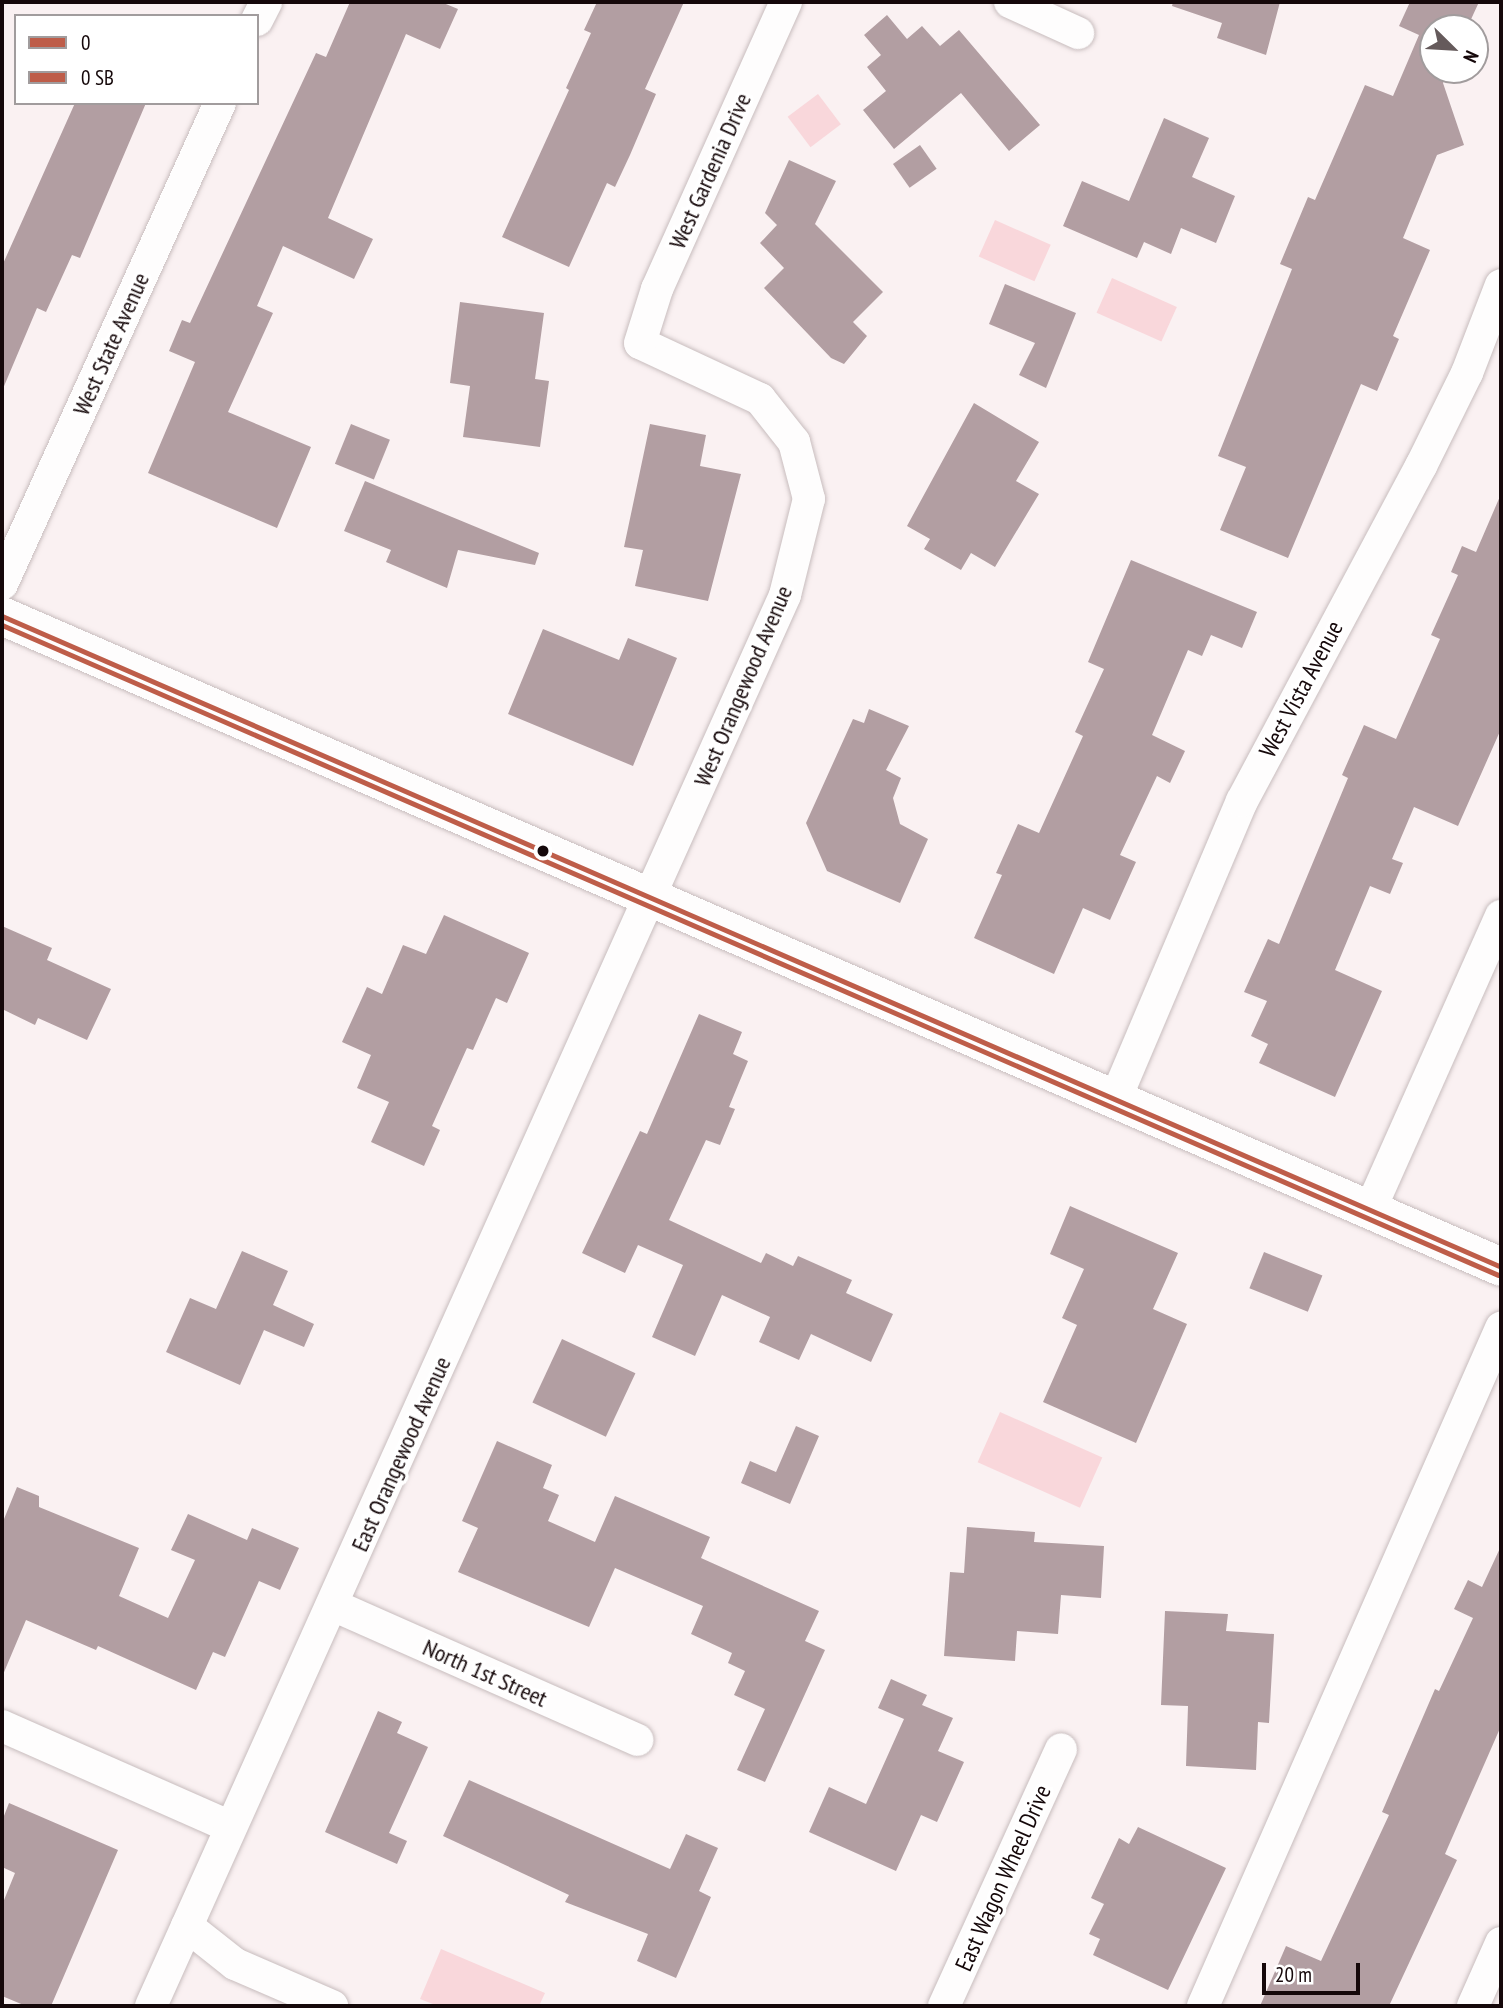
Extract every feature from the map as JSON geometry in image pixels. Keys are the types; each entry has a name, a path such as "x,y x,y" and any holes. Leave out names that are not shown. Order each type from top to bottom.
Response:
{"main road":[{"path":"2,616 650,900 1501,1267"}],"street":[{"name":"West Gardenia Drive","path":"640,343 657,289 786,2"},
{"path":"1010,2 1078,33"},
{"name":"West State Avenue","path":"2,584 219,105"},
{"name":"West Vista Avenue","path":"1115,1100 1242,801 1421,467 1467,373 1501,285"},
{"name":"West Orangewood Avenue","path":"640,343 760,399 794,442 809,499 785,595 650,900"},
{"name":"East Orangewood Avenue","path":"151,2006 229,1826 333,1605 650,900"},
{"path":"1370,1210 1501,916"},
{"path":"1203,2006 1501,1328"},
{"name":"North 1st Street","path":"333,1605 637,1740"},
{"path":"2,1726 229,1826"},
{"name":"East Wagon Wheel Drive","path":"944,2006 1061,1749"},
{"path":"187,1926 235,1964 332,2006"},
{"path":"1473,2006 1501,1943"}],"shaded area":[{"path":"818,94 841,124 811,147 788,117"},
{"path":"995,220 1051,245 1034,281 979,257"},
{"path":"1112,278 1177,307 1161,342 1097,313"},
{"path":"1000,1412 1102,1458 1080,1508 978,1462"},
{"path":"441,1949 545,1993 539,2006 438,2006 420,1999"}],"building":[{"path":"350,2 441,2 458,9 440,49 406,34 328,218 373,239 354,279 283,246 257,306 273,313 228,412 311,447 277,528 148,473 195,362 169,351 182,320 190,323 316,53 326,57"},
{"path":"597,2 684,2 645,89 656,94 630,155 615,187 607,183 569,267 502,237 569,90 566,88 591,33 584,30"},
{"path":"1173,2 1280,2 1266,55 1217,38 1222,23 1172,6"},
{"path":"1410,2 1479,2 1473,14 1419,14 1419,35 1399,26"},
{"path":"887,15 907,39 922,26 940,46 959,30 1040,125 1009,151 961,93 894,149 863,110 886,91 867,67 881,55 864,35"},
{"path":"1419,35 1419,84 1443,84 1464,145 1437,155 1403,238 1430,250 1393,336 1399,339 1377,391 1361,384 1288,558 1220,530 1246,467 1218,456 1292,269 1280,264 1308,197 1315,200 1365,85 1393,96"},
{"path":"74,105 145,105 80,258 72,255 46,312 37,308 2,391 2,266"},
{"path":"1164,118 1209,138 1192,177 1235,196 1216,243 1181,228 1171,254 1144,242 1137,258 1063,226 1082,181 1129,201"},
{"path":"920,145 937,169 910,188 893,164"},
{"path":"789,160 836,181 815,224 883,292 853,322 867,336 844,364 831,358 764,288 784,268 760,243 777,225 765,213"},
{"path":"1005,284 1076,313 1046,388 1019,375 1035,343 989,324"},
{"path":"460,302 544,313 535,379 549,381 540,447 463,437 470,386 450,383"},
{"path":"974,403 1039,442 1016,481 1039,494 995,567 971,553 961,570 924,549 930,539 907,526"},
{"path":"351,424 390,440 374,480 335,464"},
{"path":"650,424 706,435 700,466 741,474 708,601 635,586 643,550 624,547"},
{"path":"365,481 539,553 535,565 458,550 447,588 386,562 391,550 344,531"},
{"path":"1501,494 1501,729 1458,826 1414,807 1392,859 1403,863 1390,894 1370,886 1335,970 1382,991 1335,1097 1259,1063 1268,1044 1251,1036 1267,1001 1244,992 1268,939 1279,944 1348,778 1342,775 1364,725 1396,739 1440,639 1431,635 1458,575 1451,572 1462,546 1476,552"},
{"path":"1131,560 1257,612 1242,648 1211,635 1202,656 1188,650 1152,735 1185,751 1170,783 1157,776 1120,855 1136,862 1110,920 1083,908 1054,974 974,938 1002,875 996,873 1018,824 1039,833 1083,736 1075,732 1104,669 1088,662"},
{"path":"543,629 619,660 628,638 677,658 633,766 508,714"},
{"path":"869,709 909,726 886,770 901,778 893,798 900,824 928,839 900,903 827,871 806,823 853,719 864,723"},
{"path":"444,915 529,953 507,1003 496,998 473,1050 467,1048 432,1126 440,1130 424,1166 371,1142 389,1102 357,1088 371,1055 342,1042 367,987 382,994 403,945 426,954"},
{"path":"2,926 52,948 47,960 111,989 87,1040 38,1018 35,1025 2,1009"},
{"path":"699,1014 742,1032 733,1054 748,1061 729,1107 735,1109 720,1145 706,1140 669,1220 761,1263 766,1253 793,1266 798,1256 852,1280 846,1293 893,1314 871,1362 811,1334 799,1360 759,1342 770,1317 722,1295 695,1356 652,1337 683,1265 638,1245 625,1273 582,1253 640,1131 647,1134"},
{"path":"1070,1206 1178,1253 1153,1309 1187,1324 1136,1443 1043,1402 1077,1325 1062,1318 1084,1269 1050,1254"},
{"path":"242,1251 288,1271 273,1305 314,1324 304,1347 264,1330 240,1385 166,1352 190,1298 216,1309"},
{"path":"1264,1252 1322,1276 1308,1312 1249,1288"},
{"path":"562,1339 635,1373 606,1437 532,1402"},
{"path":"796,1426 819,1436 790,1504 741,1483 750,1461 776,1472"},
{"path":"497,1441 552,1465 543,1488 559,1495 548,1521 595,1542 615,1496 710,1537 701,1558 819,1611 805,1641 825,1650 765,1782 737,1770 765,1709 734,1695 745,1671 728,1663 732,1653 691,1634 703,1606 615,1568 589,1627 458,1572 478,1528 462,1521"},
{"path":"17,1487 39,1496 39,1507 139,1548 119,1596 168,1618 195,1560 171,1550 188,1514 247,1540 252,1528 299,1548 280,1590 259,1581 225,1657 213,1652 196,1690 98,1646 96,1650 26,1620 2,1677 2,1524"},
{"path":"967,1527 1035,1532 1034,1542 1104,1546 1101,1598 1061,1595 1058,1634 1017,1631 1015,1661 944,1656 950,1572 964,1573"},
{"path":"1501,1546 1501,1726 1445,1854 1457,1860 1389,2006 1260,2006 1286,1946 1321,1961 1389,1815 1382,1812 1435,1689 1439,1691 1473,1618 1454,1609 1468,1580 1482,1587"},
{"path":"1165,1611 1228,1614 1226,1631 1274,1634 1269,1723 1258,1722 1256,1770 1186,1766 1188,1706 1161,1705"},
{"path":"891,1679 927,1695 922,1705 953,1718 938,1751 964,1762 937,1822 921,1815 896,1871 809,1832 829,1787 866,1804 904,1719 878,1708"},
{"path":"378,1711 402,1722 397,1733 428,1747 389,1833 407,1841 397,1864 325,1832"},
{"path":"469,1780 670,1869 686,1834 718,1848 699,1891 711,1897 676,1978 637,1961 648,1934 565,1902 569,1895 443,1836"},
{"path":"9,1803 118,1850 51,2006 26,2006 2,1996 2,1905 15,1873 2,1867 2,1821"},
{"path":"1138,1827 1226,1868 1168,1990 1093,1955 1100,1939 1089,1934 1104,1904 1091,1898 1119,1838 1129,1844"}],"transit line":[{"name":"0","path":"2,616 1501,1267"},
{"path":"2,625 1498,1275"}]}
